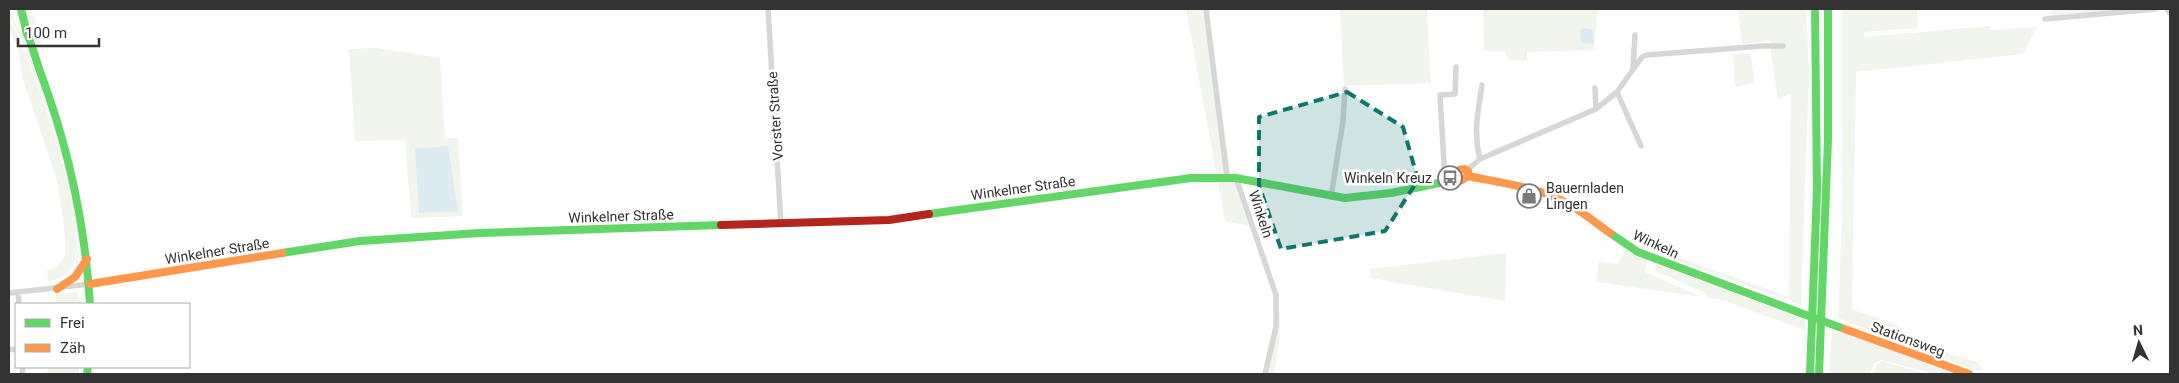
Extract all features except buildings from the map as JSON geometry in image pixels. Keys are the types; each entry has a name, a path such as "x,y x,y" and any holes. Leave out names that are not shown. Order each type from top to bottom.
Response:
{"main road":[{"path":"15,9 27,34 54,106 74,173 80,198 88,259 90,303"},
{"path":"21,9 27,34"},
{"path":"1810,374 1817,190 1815,9"},
{"path":"1819,374 1828,139 1828,9"},
{"name":"Winkeln","path":"1227,177 1331,197 1359,197 1445,181 1464,180 1467,173 1548,195 1578,211 1617,240 1638,252 1839,327"},
{"name":"Winkelner Straße","path":"90,284 360,241 478,233 896,219 1164,180 1227,177"},
{"path":"56,289 75,277 88,259"},
{"name":"Stationsweg","path":"1839,327 1969,374"}],"street":[{"name":"Vorster Straße","path":"768,9 782,224"},
{"path":"1206,9 1227,177"},
{"path":"2045,19 2155,9"},
{"path":"2167,9 2170,13"},
{"path":"1633,71 1635,35"},
{"name":"Winkeln","path":"1467,173 1480,159 1596,109 1617,92 1642,57 1647,55 1783,46"},
{"path":"1445,181 1440,95 1455,94 1456,67"},
{"path":"1480,159 1476,145 1475,128 1482,85"},
{"path":"1595,88 1596,109"},
{"path":"1331,197 1343,121 1345,89"},
{"path":"1617,92 1641,146"},
{"name":"Winkeln","path":"1236,178 1276,295 1276,326 1265,374"},
{"name":"Winkelner Straße","path":"9,293 90,284"},
{"path":"18,293 18,303"}],"highlighted area":[{"path":"1347,92 1403,127 1418,180 1385,231 1281,249 1259,185 1259,117"}],"shaded area":[{"path":"9,9 47,100 71,177 78,213 80,245 75,270 78,249 77,224 67,173 47,107 9,15"},
{"path":"23,9 31,9 42,43 36,46"},
{"path":"1186,9 1206,9 1230,170 1249,226 1225,221"},
{"path":"1340,9 1427,9 1431,83 1344,86"},
{"path":"1483,9 1598,9 1594,50 1527,52 1527,61 1509,60 1504,51 1484,51"},
{"path":"1738,9 1806,9 1809,71 1801,305 1672,259 1630,240 1789,297 1791,94 1778,99 1769,41 1742,44"},
{"path":"1842,9 1919,9 1917,11 1918,28 1864,32 1864,37 1990,26 1991,30 2037,27 2023,54 1856,72 1852,309 1897,325 1911,338 1922,343 1978,362 1982,369 1980,372 1838,318 1842,216"},
{"path":"2055,9 2125,9 2049,16"},
{"path":"9,18 31,68 57,142 75,217 77,246 73,266 69,272 55,280 48,281 47,270 57,267 65,256 63,217 56,178 23,80 18,48 9,29"},
{"path":"1583,28 1593,30 1593,44 1581,43 1580,30"},
{"path":"377,48 440,58 445,138 458,138 463,216 411,218 405,140 355,141 349,49","holes":["448,146 458,211 415,148"]},
{"path":"1751,53 1754,83 1735,87 1733,55"},
{"path":"448,146 458,211 419,213 415,148"},
{"path":"601,231 603,234 460,239 362,247 365,242"},
{"path":"1626,249 1648,259 1645,272 1702,297 1596,282 1599,261 1618,264"},
{"path":"1506,253 1505,301 1370,278 1370,269"},
{"path":"1656,263 1805,319 1805,330 1722,300 1709,298 1705,293 1656,271"},
{"path":"77,292 82,303 56,303 56,294"},
{"path":"1277,293 1280,314 1279,343 1274,374 1267,374 1277,328"},
{"path":"1832,330 1960,374 1934,374 1881,360 1875,363 1870,374 1829,374"},
{"path":"1882,361 1926,374 1872,374 1877,364"},
{"path":"48,368 79,368 79,374 47,374"}],"traffic: fast":[{"path":"21,9 27,34"},
{"path":"1810,374 1817,190 1815,9"},
{"path":"1819,374 1828,139 1828,9"},
{"path":"26,31 60,130 74,187 88,274 90,303"},
{"path":"929,214 1191,178 1236,178 1345,198 1391,193 1458,179"},
{"path":"282,253 360,241 479,233 721,225"},
{"path":"1610,233 1638,252 1798,312"},
{"path":"1798,312 1839,327"},
{"path":"87,374 88,368"}],"traffic: slow":[{"path":"1468,176 1468,171 1465,169 1459,170 1457,173 1462,180 1468,176 1545,193 1579,210 1610,233"},
{"path":"90,284 282,253"},
{"path":"57,289 75,277 87,259"},
{"path":"1839,327 1969,374"}],"traffic: jam":[{"path":"721,225 889,220 929,214"}],"place":[{"name":"Winkeln Kreuz","path":"1450,178"},
{"name":"Bauernladen Lingen","path":"1529,196"}]}
